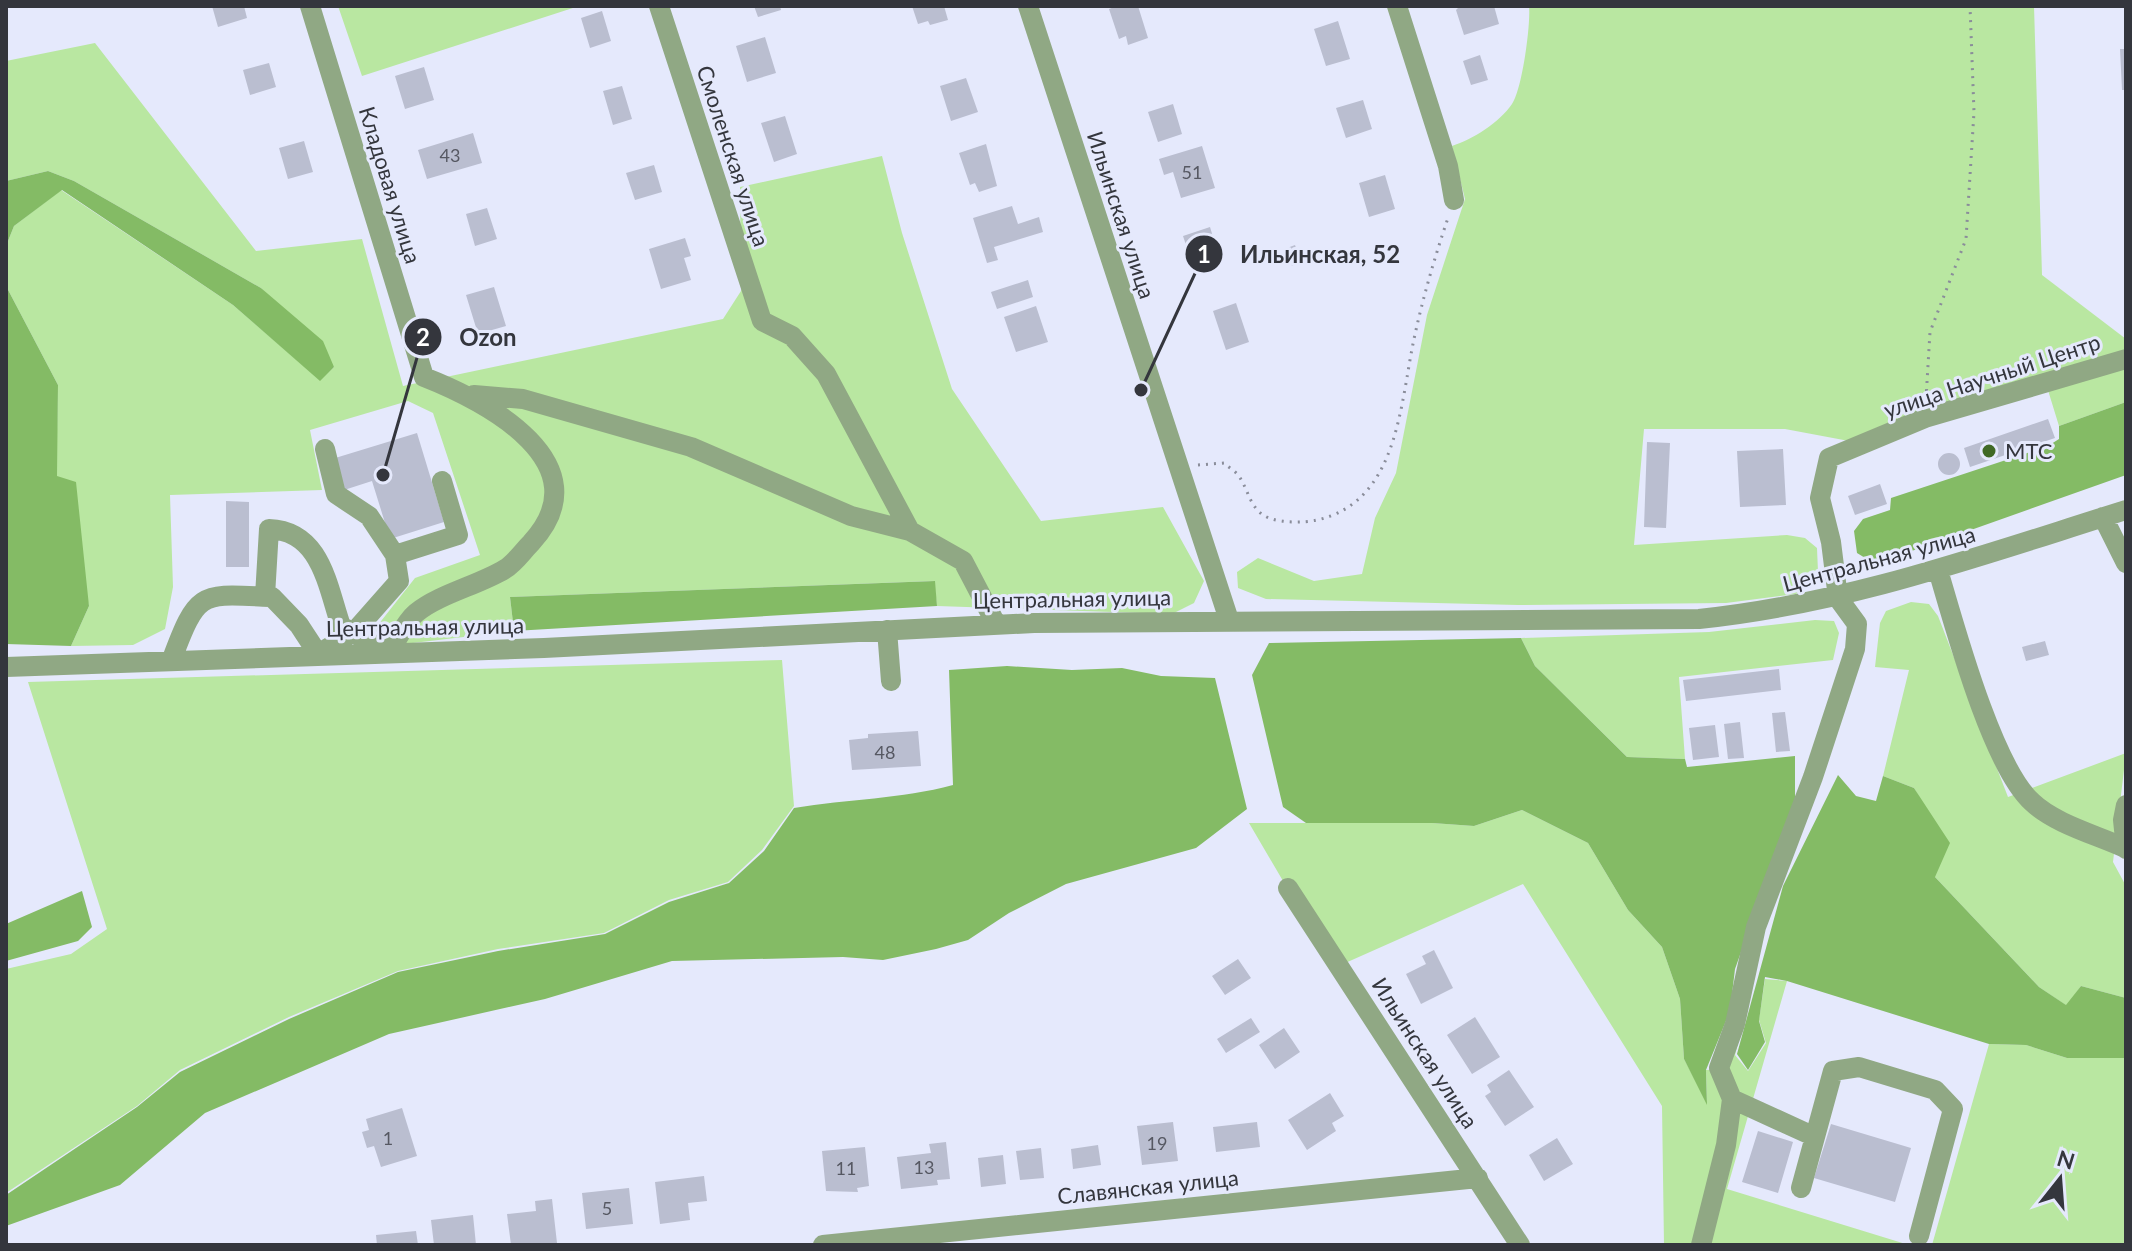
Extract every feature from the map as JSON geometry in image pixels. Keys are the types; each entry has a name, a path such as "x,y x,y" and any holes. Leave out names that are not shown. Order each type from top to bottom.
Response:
{"street":[{"name":"Кладовая улица","path":"310,6 424,377 470,395"},
{"name":"Смоленская улица","path":"659,6 762,321 792,336 826,374 910,531"},
{"name":"Ильинская улица","path":"1028,6 1229,620"},
{"path":"1397,6 1448,166 1454,200"},
{"name":"улица Научный Центр","path":"1838,598 1831,542 1820,498 1829,458 1925,418 2126,359"},
{"path":"470,395 523,399 691,447 851,516 910,531 963,561 996,624"},
{"path":"265,596 269,529 287,529 317,554 341,626 388,653 416,613 507,568 543,529 554,503 552,476 538,450 517,426 470,395"},
{"path":"172,659 187,617 204,598 230,594 272,597 299,625 318,654 354,632 399,581 395,555 369,516 336,494 325,449"},
{"path":"395,555 458,535 442,481"},
{"name":"Центральная улица","path":"6,667 388,653 996,624 1699,619 1770,612 1838,598 1938,570 2126,510"},
{"path":"2103,517 2126,563"},
{"path":"1938,570 1956,634 2009,770 2031,802 2126,849"},
{"path":"1701,1245 1726,1145 1732,1099 1719,1068 1735,1024 1756,927 1813,777 1855,649 1857,624 1838,598"},
{"path":"887,630 891,681"},
{"path":"2126,805 2123,820 2126,849"},
{"name":"Ильинская улица","path":"1288,888 1520,1245"},
{"path":"1801,1188 1833,1071 1859,1067 1935,1090 1953,1109 1919,1236"},
{"path":"1732,1099 1813,1136"},
{"name":"Славянская улица","path":"823,1245 1478,1178"}],"path":[{"path":"1925,418 1930,332 1966,239 1974,112 1970,6"},
{"path":"1177,466 1224,463 1238,475 1253,506 1267,518 1311,521 1338,515 1358,501 1381,472 1395,436 1425,293 1454,200"}],"green space":[{"path":"338,6 579,6 362,76"},
{"path":"1529,6 2034,6 2042,275 2126,339 2126,402 2059,426 2047,387 1849,441 1785,429 1644,429 1634,545 1787,535 1805,538 1817,548 1818,572 1796,594 1726,603 1518,605 1266,599 1238,588 1237,572 1258,558 1314,581 1362,574 1375,518 1396,473 1427,315 1465,199 1452,146 1485,130 1500,118 1516,97 1525,56"},
{"path":"95,43 256,251 362,239 403,386 723,319 741,291 740,187 882,156 902,233 952,389 1041,521 1163,507 1204,581 1194,603 1172,614 937,606 934,581 510,597 514,631 396,645 374,630 415,578 480,555 433,413 408,401 310,430 322,490 170,495 173,587 165,629 133,645 71,646 89,606 56,476 58,385 6,286 6,246 14,226 61,190 233,305 320,380 334,367 261,288 74,181 48,171 6,181 6,61"},
{"path":"48,171 74,181 261,288 323,341 334,367 320,381 233,305 62,190 14,226 6,246 6,181"},
{"path":"6,286 58,385 57,476 76,482 89,606 71,646 6,644"},
{"path":"2126,402 2126,475 1875,564 1857,553 1854,531 1863,519 1890,510 1891,498 2048,446 2059,439 2059,426"},
{"path":"935,581 937,606 514,631 510,597"},
{"path":"1911,602 1929,604 1938,616 2008,797 2126,753 2113,862 2126,886 2126,998 2081,986 2067,1006 2039,987 1935,877 1923,804 1914,788 1883,776 1909,670 1875,667 1880,623 1886,611"},
{"path":"1815,620 1834,621 1839,633 1833,660 1679,677 1685,759 1627,757 1535,666 1521,638 1709,632"},
{"path":"1521,638 1535,666 1627,757 1685,759 1687,767 1795,756 1795,800 1735,969 1730,1011 1706,1070 1707,1105 1684,1059 1680,999 1662,947 1628,910 1588,843 1522,810 1474,826 1306,823 1283,807 1252,675 1269,643"},
{"path":"782,660 794,806 762,850 728,882 669,900 604,933 498,949 398,971 289,1017 180,1070 137,1106 6,1193 6,969 71,954 107,929 28,682"},
{"path":"1007,666 1072,670 1122,668 1161,676 1215,678 1247,809 1196,848 1066,884 1009,913 968,940 936,949 883,960 843,957 672,961 545,999 389,1034 205,1113 120,1185 6,1226 6,1195 137,1107 180,1072 289,1019 398,972 498,951 605,934 669,902 729,883 764,851 794,808 953,785 949,670"},
{"path":"1838,775 1856,796 1876,801 1883,776 1914,788 1950,843 1935,877 2039,987 2066,1005 2081,986 2126,998 2126,1058 2067,1058 2026,1045 1989,1044 1787,981 1765,977 1759,1021 1765,1042 1748,1070 1737,1054 1783,886"},
{"path":"1522,810 1588,843 1628,910 1662,947 1680,999 1684,1059 1707,1102 1706,1070 1727,1069 1742,1028 1735,1055 1748,1071 1766,1043 1759,1020 1765,979 1787,981 1727,1189 1909,1245 1664,1245 1662,1106 1523,884 1334,968 1249,823 1432,823 1474,826"},
{"path":"82,891 92,927 78,941 6,961 6,924"},
{"path":"1989,1044 2026,1045 2067,1058 2126,1058 2126,1245 1932,1245"}],"building":[{"path":"212,6 244,6 247,18 218,27"},
{"path":"754,6 780,6 781,10 758,17"},
{"path":"912,6 944,6 948,20 930,25 928,21 918,24"},
{"path":"1138,6 1148,38 1128,45 1126,36 1119,39 1109,9"},
{"path":"1460,6 1494,6 1499,24 1464,35 1456,10"},
{"path":"602,11 611,41 590,48 581,18"},
{"path":"1338,21 1350,59 1326,66 1314,29"},
{"path":"765,37 776,73 747,82 736,46"},
{"path":"2120,49 2126,49 2126,90 2122,90"},
{"path":"1480,55 1488,80 1471,85 1463,61"},
{"path":"269,63 276,87 250,95 243,70"},
{"path":"424,67 434,100 405,109 395,76"},
{"path":"966,78 978,112 951,121 940,86"},
{"path":"622,86 632,119 613,125 603,91"},
{"path":"1363,100 1372,129 1346,138 1336,108"},
{"path":"1173,104 1182,134 1158,142 1148,112"},
{"path":"785,116 797,154 774,162 761,123"},
{"path":"473,133 482,163 427,179 418,150"},
{"path":"304,141 313,172 288,179 279,148"},
{"path":"986,144 997,186 979,192 975,183 970,185 959,153"},
{"path":"1202,146 1215,188 1181,198 1173,172 1164,175 1159,159"},
{"path":"654,165 662,192 635,200 626,173"},
{"path":"1385,175 1395,209 1369,217 1359,183"},
{"path":"1012,206 1018,224 1039,217 1043,232 994,247 998,260 987,263 973,218"},
{"path":"487,208 497,239 475,246 466,214"},
{"path":"1210,227 1221,263 1195,272 1183,236"},
{"path":"685,238 691,256 684,258 691,280 661,289 649,249"},
{"path":"1295,245 1301,263 1292,266 1287,248"},
{"path":"1028,280 1033,297 997,309 991,292"},
{"path":"494,287 506,326 478,334 466,295"},
{"path":"1236,303 1249,342 1226,350 1213,311"},
{"path":"1036,306 1048,342 1016,352 1004,317"},
{"path":"2048,419 2055,438 1970,467 1964,448"},
{"path":"417,433 444,522 390,539 372,481 341,491 332,459"},
{"path":"1647,442 1670,443 1666,528 1644,527"},
{"path":"1783,449 1786,505 1740,507 1737,451"},
{"path":"1949,453 1957,456 1960,464 1957,472 1949,475 1941,472 1938,464 1941,456"},
{"path":"1880,484 1887,504 1855,515 1848,496"},
{"path":"226,501 249,502 249,567 226,567"},
{"path":"2045,641 2049,655 2026,661 2022,647"},
{"path":"1779,669 1781,690 1686,701 1683,680"},
{"path":"1785,712 1790,751 1776,752 1772,713"},
{"path":"1740,722 1744,758 1728,759 1724,724"},
{"path":"1715,725 1719,757 1693,760 1689,728"},
{"path":"918,731 921,766 852,770 849,740 868,738 868,734"},
{"path":"1434,950 1453,988 1421,1004 1406,974 1426,964 1422,956"},
{"path":"1238,959 1251,978 1225,995 1212,976"},
{"path":"1475,1017 1500,1057 1472,1074 1447,1035"},
{"path":"1251,1018 1260,1032 1226,1053 1217,1039"},
{"path":"1284,1028 1300,1052 1275,1069 1259,1045"},
{"path":"1509,1070 1534,1107 1505,1126 1485,1096 1491,1092 1487,1085"},
{"path":"1330,1093 1344,1116 1332,1123 1336,1131 1307,1150 1288,1120"},
{"path":"402,1108 417,1156 381,1167 374,1146 367,1148 362,1132 369,1130 366,1119"},
{"path":"1173,1122 1178,1161 1142,1165 1137,1126"},
{"path":"1257,1122 1260,1147 1216,1152 1213,1127"},
{"path":"1831,1124 1911,1148 1895,1202 1814,1178"},
{"path":"1758,1131 1793,1142 1778,1193 1742,1182"},
{"path":"1557,1138 1573,1164 1544,1181 1529,1155"},
{"path":"946,1142 950,1179 937,1180 938,1185 901,1189 897,1157 931,1153 929,1144"},
{"path":"1098,1145 1101,1165 1073,1169 1071,1149"},
{"path":"865,1147 869,1186 857,1188 858,1192 826,1191 822,1151"},
{"path":"1041,1148 1044,1178 1020,1180 1016,1151"},
{"path":"1003,1155 1006,1184 981,1187 978,1158"},
{"path":"704,1176 707,1201 688,1203 690,1220 660,1224 655,1182"},
{"path":"629,1188 633,1224 586,1229 582,1193"},
{"path":"552,1199 557,1243 511,1245 507,1214 536,1211 535,1201"},
{"path":"473,1215 476,1245 434,1245 431,1220"},
{"path":"416,1231 418,1245 377,1245 376,1235"}],"place":[{"name":"Ильинская, 52","path":"1141,390"},
{"name":"МТС","path":"1989,451"},
{"name":"Ozon","path":"383,475"}]}
